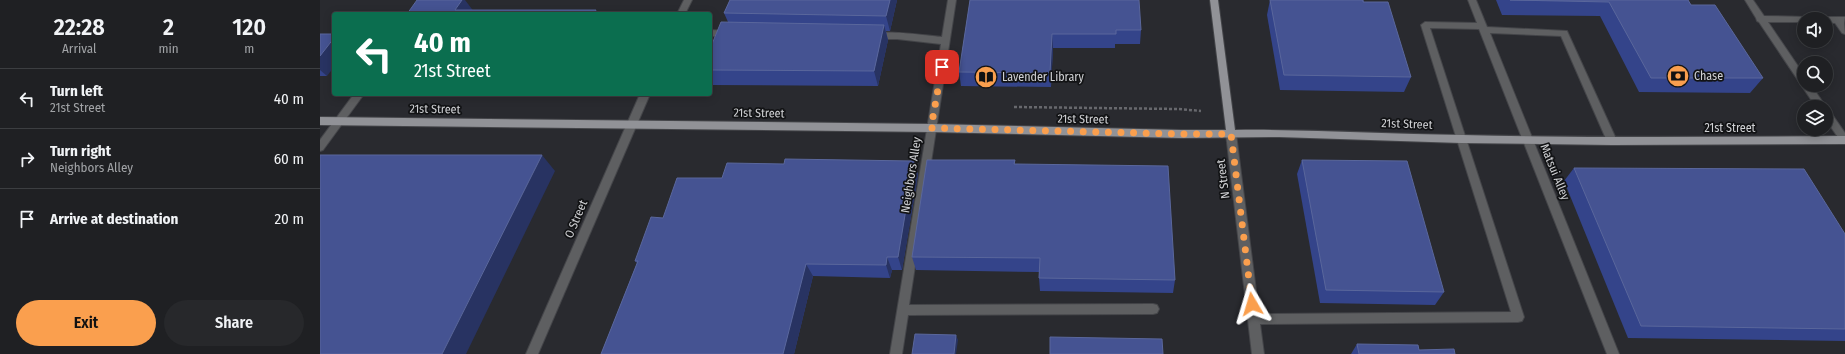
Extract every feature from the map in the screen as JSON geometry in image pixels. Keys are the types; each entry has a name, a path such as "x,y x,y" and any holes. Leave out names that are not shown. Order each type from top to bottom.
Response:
{"main road":[{"name":"N Street","path":"1214,0 1231,134"},
{"name":"21st Street","path":"320,121 931,128 1181,134 1279,133 1528,140 1845,140"}],"street":[{"path":"682,12 688,0"},
{"name":"Neighbors Alley","path":"896,354 952,0"},
{"name":"Matsui Alley","path":"1472,0 1613,354"},
{"path":"1749,0 1760,19 1797,72"},
{"path":"1760,19 1797,19"},
{"path":"1841,20 1845,31"},
{"path":"1254,319 1518,317 1426,25 1564,33 1612,141"},
{"path":"712,33 736,34"},
{"path":"866,36 897,36 946,41"},
{"path":"320,147 357,96"},
{"name":"O Street","path":"532,354 643,96"},
{"path":"1833,123 1845,140"},
{"name":"N Street","path":"1231,134 1258,354"},
{"path":"903,310 1154,309"}],"building":[{"path":"417,0 462,0 455,10 596,10 595,12 408,12"},
{"path":"730,0 890,0 886,16 724,13"},
{"path":"970,0 1139,0 1141,30 1116,30 1116,34 1052,34 1050,73 959,72"},
{"path":"1270,0 1363,0 1363,2 1388,2 1411,77 1284,75"},
{"path":"1510,0 1688,0 1691,5 1715,5 1763,78 1651,78 1609,2"},
{"path":"721,22 884,25 874,71 712,70 712,44"},
{"path":"320,34 332,34 332,41 320,56"},
{"path":"320,155 542,155 442,354 320,354"},
{"path":"785,159 914,161 898,257 887,257 886,265 806,264 783,354 601,354 638,261 635,261 651,217 663,218 677,178 722,178 727,163 784,164"},
{"path":"927,160 1015,160 1014,164 1168,166 1175,280 1039,278 1040,258 912,257"},
{"path":"1302,160 1407,161 1444,292 1326,290"},
{"path":"1574,168 1804,169 1845,234 1845,329 1641,326"},
{"path":"915,334 956,335 954,354 912,354"},
{"path":"1050,337 1162,339 1163,354 1050,354"},
{"path":"1357,344 1418,345 1419,350 1454,349 1455,354 1359,354"}],"place":[{"name":"Chase","path":"1678,76"},
{"name":"Lavender Library","path":"986,77"}],"route":[{"path":"942,67 931,128 1231,134 1234,169 1252,304"}]}
